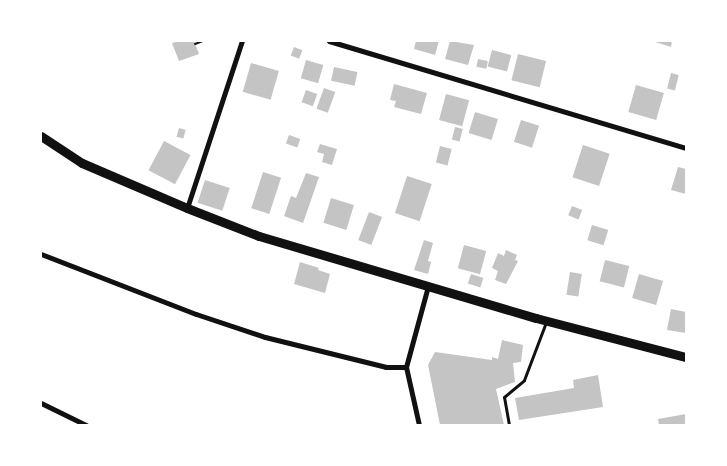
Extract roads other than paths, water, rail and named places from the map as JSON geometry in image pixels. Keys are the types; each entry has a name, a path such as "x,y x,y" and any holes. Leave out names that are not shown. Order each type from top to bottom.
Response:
{"street":[{"path":"187,208 242,41"},
{"path":"329,41 686,148"},
{"path":"41,136 82,163 187,208 259,236 547,321 686,357"},
{"path":"41,254 196,314 265,337 386,367 406,367"},
{"path":"419,425 406,367 428,286"},
{"path":"41,403 86,425"}],"lane":[{"path":"509,425 504,397 524,380 547,321"}]}
